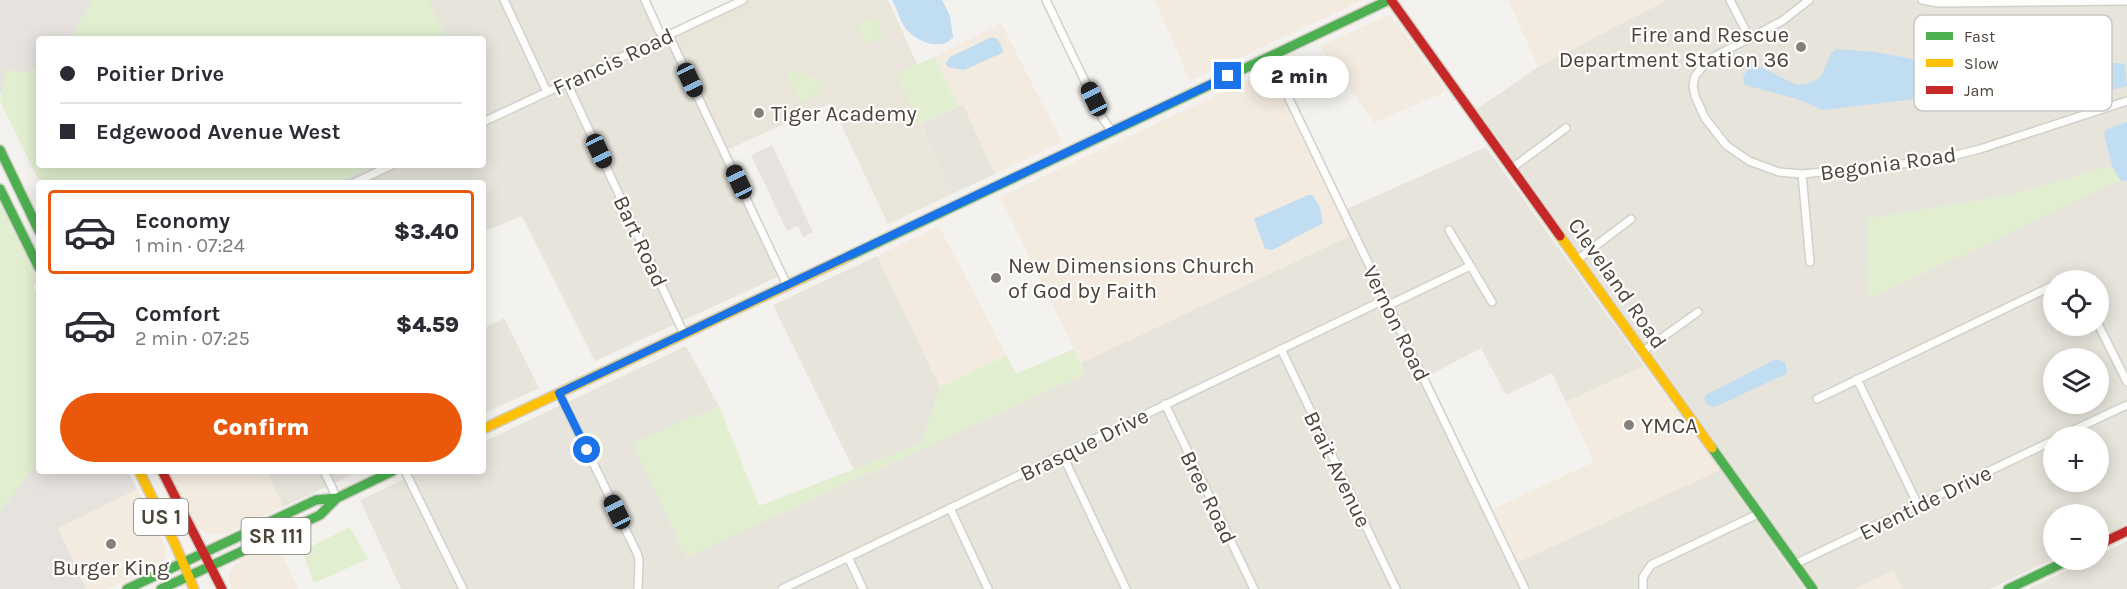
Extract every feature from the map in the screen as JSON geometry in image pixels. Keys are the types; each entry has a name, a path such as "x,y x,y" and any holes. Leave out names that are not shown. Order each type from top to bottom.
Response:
{"main road":[{"path":"486,428 1390,0"},
{"name":"Cleveland Road","path":"1390,0 1813,589"},
{"path":"0,150 36,225"},
{"path":"0,189 36,262"},
{"name":"US 1","path":"140,474 194,589"},
{"name":"US 1","path":"164,474 222,589"},
{"name":"SR 111","path":"161,589 320,515 337,498 387,474"},
{"name":"SR 111","path":"127,589 316,500 337,498"},
{"path":"2109,540 2127,531"},
{"path":"2008,589 2047,570"}],"street":[{"path":"504,0 547,92"},
{"path":"645,0 659,31 671,40 787,285"},
{"name":"Francis Road","path":"486,121 743,0"},
{"path":"1046,0 1103,119 1112,131"},
{"path":"1730,0 1750,39 1782,21 1809,0"},
{"path":"1922,0 1938,3 2127,1"},
{"name":"Begonia Road","path":"1750,39 1708,60 1695,76 1695,96 1705,118 1726,145 1749,161 1779,172 1802,174 1932,161 1980,149 2096,111"},
{"name":"Vernon Road","path":"1269,57 1525,589"},
{"name":"Bart Road","path":"567,82 684,334"},
{"name":"Begonia Road","path":"2112,106 2127,101"},
{"path":"1512,168 1566,128"},
{"path":"360,180 386,168"},
{"path":"1802,174 1810,262"},
{"path":"1577,260 1631,219"},
{"path":"1449,230 1492,302"},
{"name":"Brasque Drive","path":"782,589 1281,349 1470,266"},
{"path":"1817,399 2043,290"},
{"path":"1642,352 1698,312"},
{"path":"2104,336 2127,382"},
{"name":"Brait Avenue","path":"1281,349 1396,589"},
{"path":"1857,379 1918,505"},
{"path":"559,393 637,553 639,560 638,589"},
{"name":"Bree Road","path":"1165,404 1254,589"},
{"path":"2082,426 2127,405"},
{"name":"Eventide Drive","path":"1795,564 2043,445"},
{"path":"1062,454 1126,589"},
{"path":"325,474 337,498"},
{"path":"406,474 463,589"},
{"path":"950,508 988,589"},
{"path":"1643,589 1643,577 1651,565 1758,513"},
{"path":"848,558 863,589"}],"shaded area":[{"path":"0,0 92,0 73,36 36,36 36,68 0,94"},
{"path":"428,0 648,0 663,31 674,36 786,273 595,361 522,216 486,231 486,180 342,180 368,168 486,168 486,36 445,36"},
{"name":"Tiger Academy","path":"750,0 888,0 917,64 896,74 952,194 888,224 831,103 727,150 674,36"},
{"path":"1155,0 1363,0 1190,81"},
{"path":"1508,0 1667,0 1538,67"},
{"path":"1667,0 2127,0 2127,122 2106,130 2104,133 2112,166 2007,196 1868,219 1869,299 2120,180 2127,181 2127,524 2109,533 2109,504 2043,504 2043,564 1990,589 1902,589 1893,571 1855,589 1821,589 1477,109 1538,67"},
{"path":"1389,15 1399,25 1446,91 1374,123 1320,46"},
{"path":"1001,23 1062,142 995,174 963,105 958,106 934,57"},
{"path":"1279,66 1358,232 1081,363 1000,197"},
{"path":"963,104 995,174 952,194 920,124"},
{"path":"772,145 813,232 803,237 798,226 787,231 751,155"},
{"path":"1486,147 1644,366 1566,402 1552,373 1506,395 1481,348 1428,376 1518,562 1720,470 1804,589 401,589 360,500 416,474 486,474 486,441 686,346 719,406 633,443 686,557 1085,374 1081,363 1358,232 1347,209"},
{"path":"939,226 1007,356 940,387 877,256"},
{"path":"877,256 940,387 922,443 854,470 773,305"},
{"path":"504,318 539,388 486,413 486,327"},
{"path":"1644,366 1720,470 1518,562 1491,510 1594,462 1566,402"},
{"path":"36,464 36,474 130,474 137,489 58,528 86,589 0,589 0,511"},
{"path":"170,474 268,474 283,507 225,534 208,534 198,528"},
{"path":"268,474 354,474 283,507"},
{"path":"137,489 165,547 165,558 158,565 108,589 86,589 57,528"},
{"path":"2127,541 2127,589 2028,589 2068,570 2109,570 2109,550"},
{"path":"277,543 298,589 232,589 229,573 233,567 241,560"},
{"path":"1893,571 1902,589 1855,589"}],"green space":[{"path":"92,0 428,0 445,36 73,36"},
{"path":"876,17 884,35 865,44 857,25"},
{"path":"934,57 958,106 919,124 896,74"},
{"path":"36,68 36,168 368,168 342,180 39,180 0,101 6,70 28,72"},
{"path":"789,70 822,80 821,92 800,100 787,76"},
{"path":"2112,166 2120,180 1869,299 1868,219 2007,196"},
{"path":"0,203 36,277 36,284 33,286 36,293 36,464 0,511"},
{"path":"1074,349 1085,374 686,557 633,443 719,406 759,506 922,443 940,387 1007,356 1016,374"},
{"path":"350,527 368,559 314,583 302,551"}],"water":[{"path":"892,0 942,0 950,16 953,37 948,42 935,44 913,36 904,26"},
{"path":"992,37 998,39 1002,53 964,70 948,67 946,63 950,57"},
{"path":"1836,49 1874,52 1914,59 1914,99 1823,110 1800,100 1745,85 1743,77 1751,64 1796,85 1807,84 1820,78 1831,54"},
{"path":"2112,64 2125,64 2127,86 2112,90"},
{"path":"2127,122 2127,181 2120,180 2112,166 2104,134 2105,130"},
{"path":"1312,195 1319,205 1323,223 1272,250 1265,249 1254,219"},
{"path":"1776,359 1785,362 1786,374 1715,407 1706,404 1704,399 1706,395"}],"traffic: fast":[{"path":"847,257 1389,0"},
{"path":"0,150 36,225"},
{"path":"0,189 36,262"},
{"path":"1712,448 1813,589"},
{"path":"161,589 320,515 337,498 387,474"},
{"path":"127,589 316,500 337,498"},
{"path":"2008,589 2048,570"}],"traffic: slow":[{"path":"1560,236 1712,448"},
{"path":"486,428 847,257"},
{"path":"140,474 194,589"}],"traffic: jam":[{"path":"1391,0 1560,236"},
{"path":"164,474 222,589"},
{"path":"2109,540 2127,531"}],"place":[{"name":"Fire and Rescue Department Station 36","path":"1801,47"},
{"name":"Tiger Academy","path":"759,113"},
{"name":"New Dimensions Church of God by Faith","path":"996,278"},
{"name":"YMCA","path":"1629,425"},
{"name":"Burger King","path":"111,544"}],"route":[{"path":"587,450 559,393 1228,76"}]}
